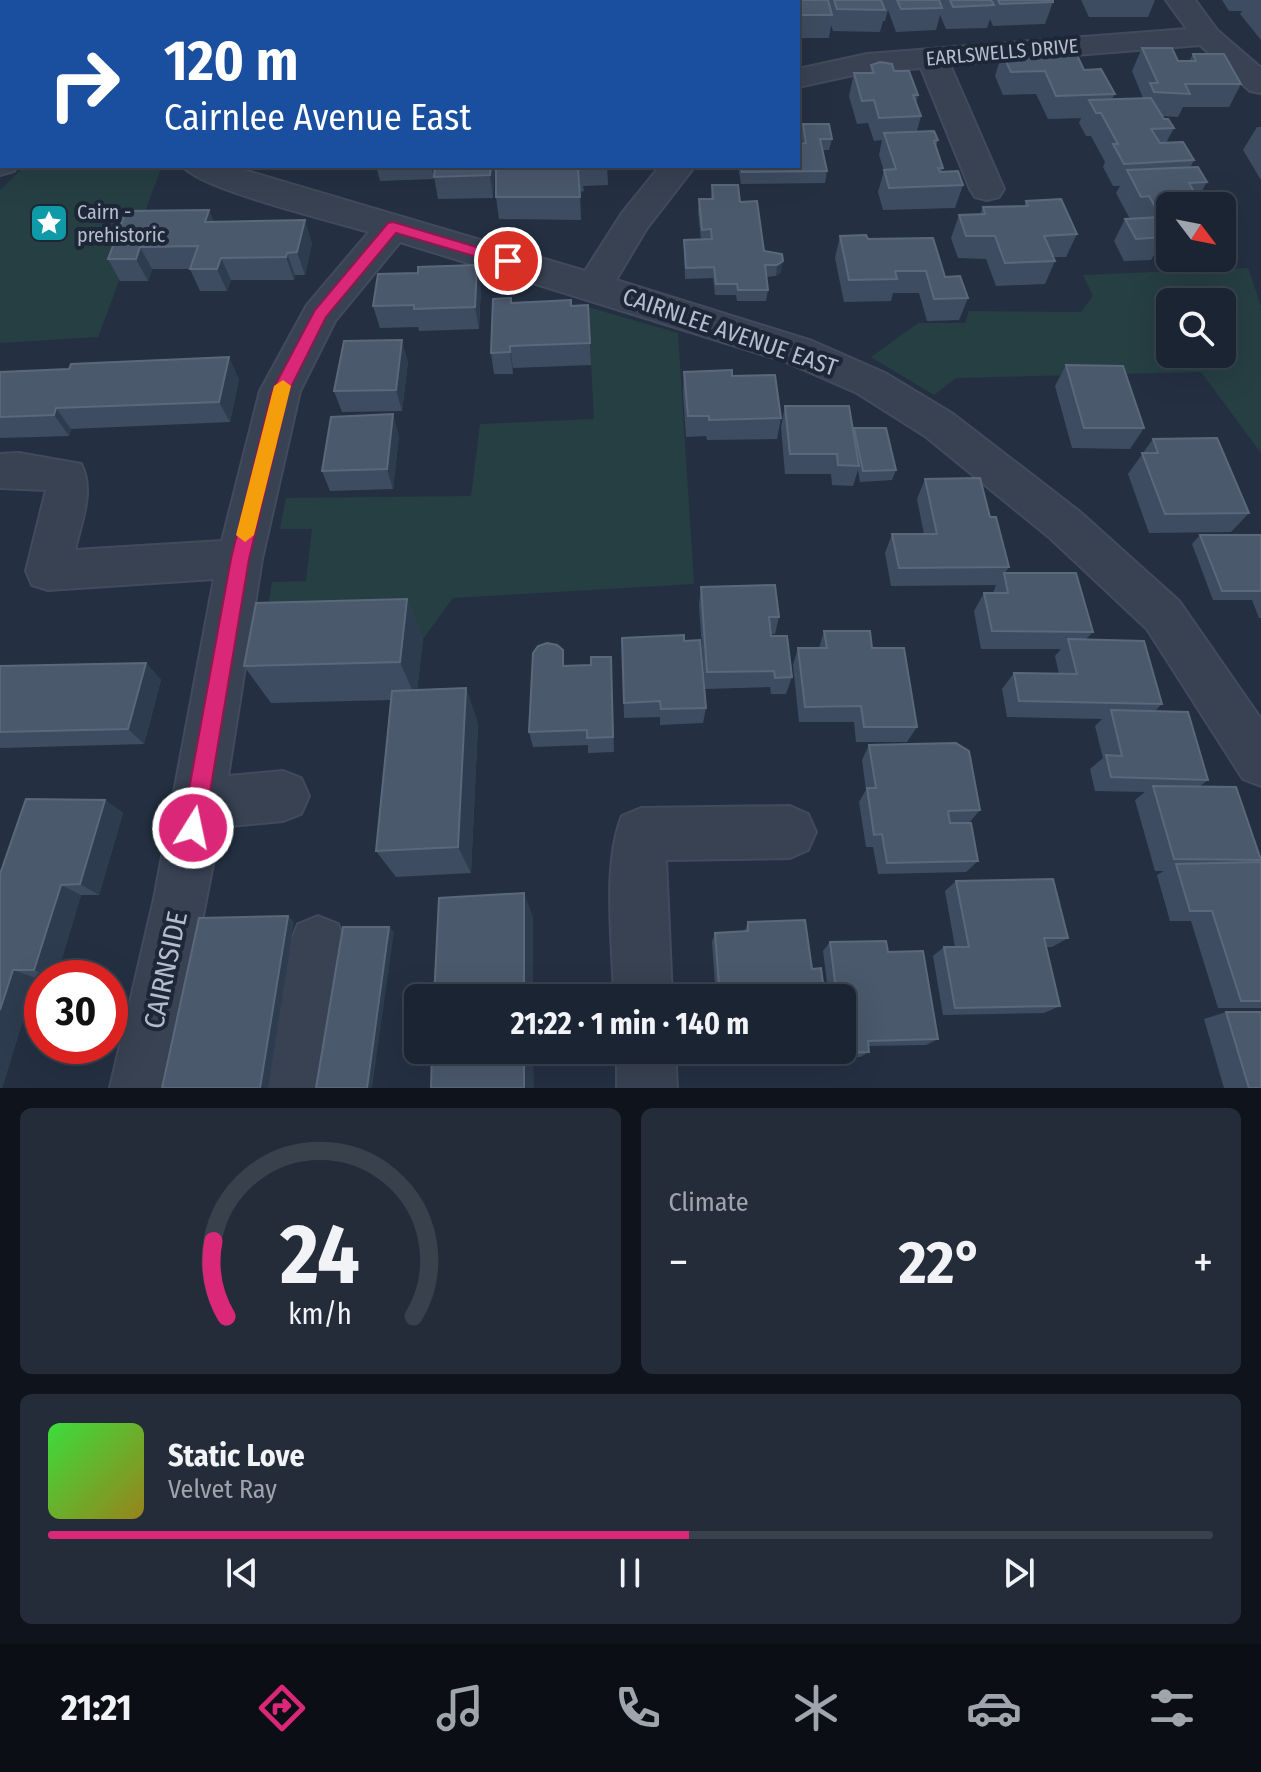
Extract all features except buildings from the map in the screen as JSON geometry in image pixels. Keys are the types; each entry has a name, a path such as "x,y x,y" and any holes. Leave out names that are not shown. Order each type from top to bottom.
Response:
{"street":[{"path":"1180,0 1207,36 1261,84"},
{"name":"EARLSWELLS DRIVE","path":"800,78 867,63 1207,36"},
{"path":"932,58 987,189"},
{"name":"CAIRNLEE AVENUE EAST","path":"205,168 239,182 798,351 871,383 939,425 1065,525 1163,615 1261,762"},
{"path":"594,287 634,221 676,168"},
{"name":"CAIRNSIDE","path":"140,1088 181,899 240,559 280,391 320,314 393,227"},
{"path":"0,471 19,470 66,476 67,491 48,571 240,559"},
{"path":"197,804 283,796"},
{"path":"643,984 639,883 641,834 790,832"},
{"path":"294,1088 318,944"},
{"path":"646,1064 647,1088"}],"green space":[{"path":"23,168 161,168 98,337 0,343 0,190"},
{"path":"1248,268 1261,306 1261,453 1201,372 956,378 934,395 871,357 918,323 965,323 969,311 1081,312 1093,296 1083,275 1236,272 1236,269"},
{"path":"588,307 678,333 694,584 453,598 423,639 262,643 272,582 306,581 312,529 280,529 286,498 471,496 480,424 594,419"}],"slow traffic":[{"path":"245,535 283,386"}],"place":[{"name":"Cairn - prehistoric","path":"49,223"}],"route":[{"path":"193,828 240,559 259,475 280,391 320,314 393,227 508,261"}]}
